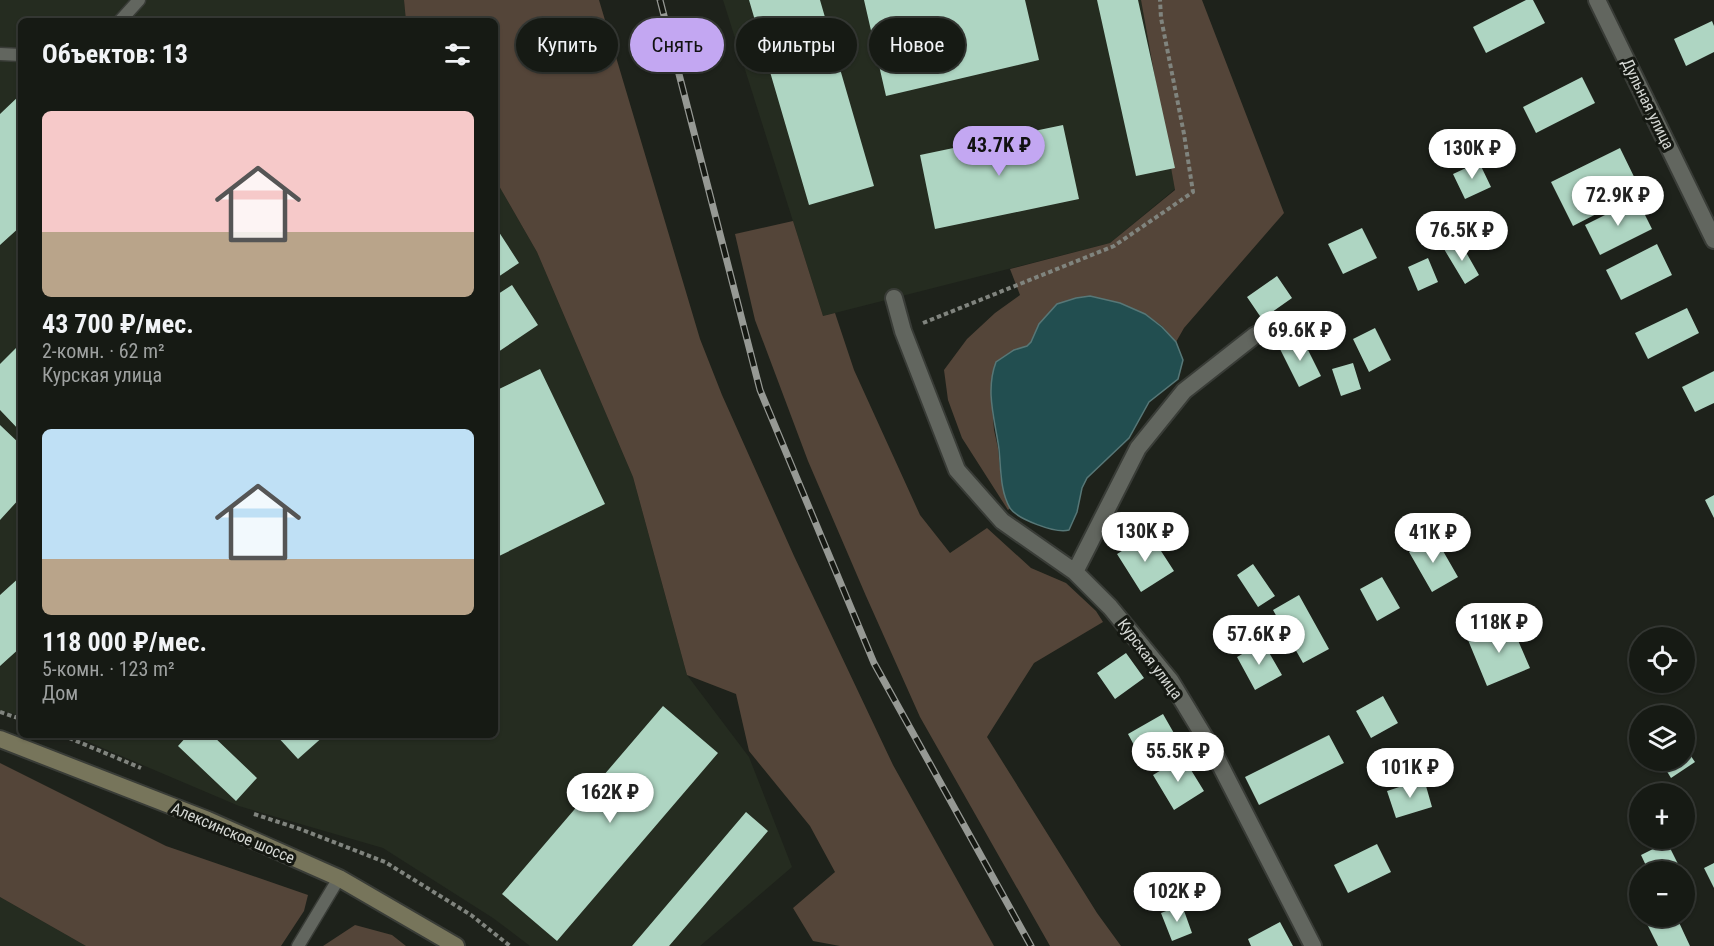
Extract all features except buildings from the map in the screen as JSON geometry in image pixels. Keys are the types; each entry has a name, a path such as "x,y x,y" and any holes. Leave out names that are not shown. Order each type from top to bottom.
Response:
{"main road":[{"name":"Алексинское шоссе","path":"0,739 208,820 339,879 456,946"}],"street":[{"name":"Дульная улица","path":"1597,0 1714,240"},
{"name":"Курская улица","path":"894,298 903,331 957,470 1002,521 1076,572 1110,607 1170,680 1213,751 1313,946"},
{"path":"1076,572 1138,448 1184,391 1254,336 1278,324 1296,321 1311,325"}],"lane":[{"path":"123,18 139,0"},
{"path":"0,54 18,55"},
{"path":"298,946 339,879"}],"path":[{"path":"903,331 1114,246 1193,192 1161,18 1160,0"},
{"path":"0,712 18,718"}],"shaded area":[{"path":"0,0 404,0 406,18 18,18 18,715 0,710"},
{"path":"404,0 599,0 604,18 516,18 516,72 618,72 618,64 700,339 722,395 794,556 893,765 994,946 840,946 813,941 793,908 835,872 810,826 749,751 736,694 687,675 633,477 537,252 498,184 498,18 406,18"},
{"path":"723,0 1141,0 1175,189 1110,243 823,316 746,72 857,72 857,18 736,18 736,41"},
{"path":"1141,0 1202,0 1284,213 1184,328 1176,342 1162,326 1145,314 1120,303 1090,296 1076,298 1057,304 1039,324 1031,342 1027,346 1014,350 994,368 991,393 994,430 1001,479 1010,508 1008,510 962,438 948,400 944,370 967,339 995,313 1020,295 1010,269 1110,243 1175,190"},
{"path":"498,184 537,252 633,477 687,675 749,757 792,867 700,946 530,946 493,918 383,848 239,806 79,738 498,738"},
{"path":"793,221 823,316 835,313 854,370 920,515 950,553 987,528 1031,568 1066,583 1096,611 1103,622 1034,663 987,737 1097,913 1121,946 1050,946 920,717 808,461 755,320 735,234"},
{"path":"0,763 166,846 308,895 304,911 281,946 86,946 0,897"},
{"path":"0,897 86,946 0,946"},
{"path":"355,925 392,935 406,946 323,946"}],"water":[{"path":"1090,296 1120,303 1145,314 1176,342 1183,360 1178,379 1149,402 1129,438 1087,478 1069,530 1055,530 1020,517 1010,508 1003,487 991,384 996,362 1014,350 1027,346 1039,324 1057,304"}],"railway":[{"path":"660,0 760,390 874,663 1031,946"}]}
